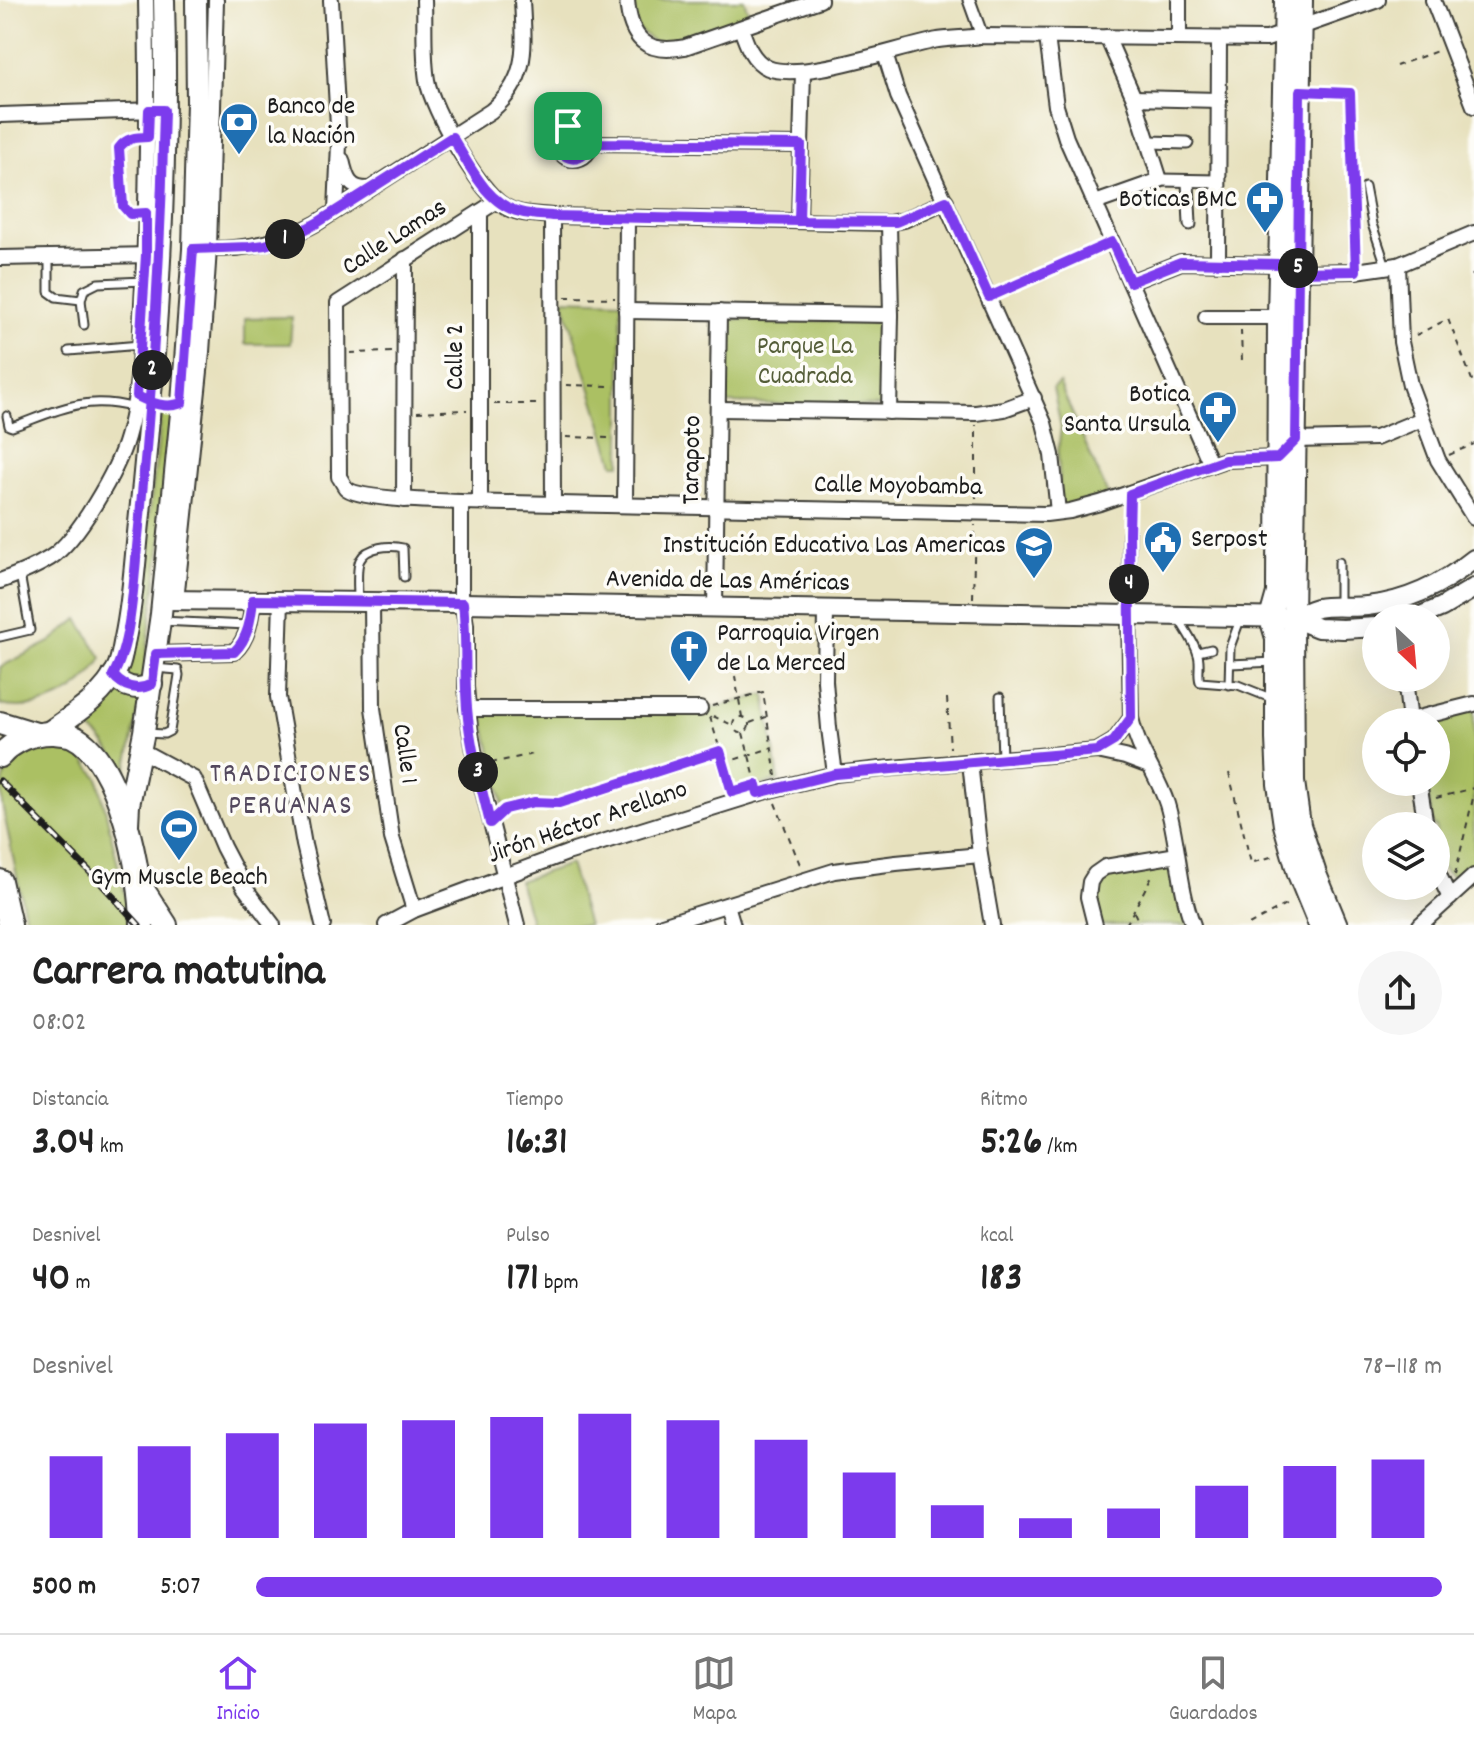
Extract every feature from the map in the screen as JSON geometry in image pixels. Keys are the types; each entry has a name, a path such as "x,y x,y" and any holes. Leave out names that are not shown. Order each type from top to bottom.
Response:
{"main road":[{"path":"0,756 8,747 42,734 92,700 113,675 121,658 129,620 164,0"},
{"path":"128,832 129,805 166,607 182,403 201,249 196,0"},
{"path":"1285,0 1293,31 1300,91 1289,268 1278,317 1277,593 1270,618 1276,638 1278,784 1284,825 1319,925"},
{"path":"1302,0 1293,31 1289,268 1296,440 1294,782 1300,825 1337,925"},
{"path":"140,402 169,406 182,403"},
{"path":"113,675 121,683 142,688 154,668"},
{"path":"0,723 42,734 69,735 93,753 108,775 120,802 140,884 142,925"},
{"path":"0,881 6,918"},
{"path":"140,884 166,925"}],"street":[{"path":"0,581 52,557 77,530 117,464 140,402 144,281 152,255 146,213 148,137 156,110 146,0"},
{"path":"166,607 202,352 201,249 216,0"},
{"path":"331,0 339,144 336,210"},
{"path":"424,0 427,79 433,100 480,181 497,201 520,213 889,223 904,220 946,201"},
{"path":"201,249 249,247 305,230 499,104 516,80 524,53 522,0"},
{"path":"627,0 634,32 646,44 671,50 741,28 794,4 820,0"},
{"path":"969,0 982,36"},
{"path":"1179,0 1179,38"},
{"path":"741,28 756,60 766,67 803,71 938,40 982,36 1267,39 1378,0"},
{"path":"1433,0 1470,87 1474,106"},
{"path":"1047,37 1060,122 1211,465"},
{"path":"1107,37 1134,98 1160,180"},
{"path":"1218,262 1219,39"},
{"path":"885,54 898,96 1044,423 1052,455 1058,512"},
{"path":"799,221 803,71"},
{"path":"1134,98 1219,100"},
{"path":"0,115 156,110"},
{"path":"1149,142 1187,143"},
{"path":"590,143 801,145"},
{"path":"339,144 349,181 359,190 370,189"},
{"path":"1095,203 1160,180 1218,181"},
{"path":"1188,182 1190,224"},
{"name":"Calle Lamas","path":"338,353 338,303 497,201"},
{"name":"Calle 2","path":"480,212 480,502"},
{"path":"552,216 553,503"},
{"path":"625,504 627,217"},
{"path":"889,223 889,412"},
{"path":"1130,282 1181,262 1356,271 1392,266 1474,233"},
{"path":"0,258 152,255"},
{"path":"404,500 405,259"},
{"path":"1392,266 1401,342 1410,385 1438,460 1474,518"},
{"path":"626,304 719,312 891,315"},
{"name":"Tarapoto","path":"715,608 719,312"},
{"path":"1206,317 1278,317"},
{"name":"Calle Moyobamba","path":"338,353 339,477 345,487 353,492 404,500 1033,514 1084,508 1233,458 1278,458"},
{"path":"718,409 976,413 1004,409 1034,398"},
{"path":"1278,458 1296,440 1376,438 1422,419"},
{"path":"461,502 461,593 466,625 467,709 477,767 517,925"},
{"path":"1129,533 1131,718 1139,746 1167,803 1181,886 1193,925"},
{"name":"Avenida de Las Américas","path":"1405,604 1474,559"},
{"path":"1447,604 1474,588"},
{"name":"Avenida de Las Américas","path":"166,607 200,600 281,600 1129,614 1293,618 1318,628 1362,628"},
{"path":"154,668 234,652 250,625 253,600"},
{"path":"281,600 278,697 304,845 323,925"},
{"name":"Calle 1","path":"365,602 373,708 392,838 414,910"},
{"name":"Avenida de Las Américas","path":"1293,618 1317,608 1362,609"},
{"path":"826,610 826,692 835,774"},
{"path":"1450,710 1474,704"},
{"path":"467,709 700,709"},
{"path":"1097,751 1114,741 1131,718"},
{"path":"142,741 194,779 244,887 273,925"},
{"name":"Jirón Héctor Arellano","path":"386,925 414,910 567,853 768,787 835,774 1097,751 1149,766"},
{"path":"970,762 980,855 992,925"},
{"path":"1420,796 1423,812"},
{"path":"662,925 834,871 980,855"},
{"path":"1095,925 1088,897 1090,882 1095,874 1105,867 1177,855"},
{"path":"1450,898 1474,876"},
{"path":"1420,925 1448,900"},
{"path":"727,905 733,925"}],"lane":[{"path":"146,213 130,214 123,206 119,148 128,139 148,137"},
{"path":"1365,187 1372,224 1392,266"},
{"path":"49,257 49,292 56,297 81,300"},
{"path":"84,325 81,300 84,290 98,283 144,281"},
{"path":"69,351 140,345"},
{"path":"7,416 12,427 73,405 95,401 140,402"},
{"path":"1129,533 1130,494"},
{"path":"365,602 359,562 362,556 381,547 403,548 404,577"},
{"path":"1339,562 1339,608"},
{"path":"0,637 30,630 20,574"},
{"path":"200,600 204,622"},
{"path":"166,607 204,622 250,625"},
{"path":"1177,615 1198,652 1197,678 1200,682 1238,685 1276,700"},
{"path":"1229,685 1230,664 1226,648 1241,618"},
{"path":"1198,652 1211,649"},
{"path":"1230,664 1276,662"},
{"path":"142,741 170,731 178,670 154,668"},
{"path":"1000,697 1002,759"}],"path":[{"path":"1396,66 1450,46"},
{"path":"1300,91 1350,93 1356,271"},
{"path":"989,297 1112,242"},
{"path":"552,297 626,304"},
{"path":"1241,317 1242,362"},
{"path":"1401,342 1448,319 1474,385"},
{"path":"338,353 405,352"},
{"path":"553,385 626,386"},
{"path":"405,413 553,404"},
{"path":"553,437 625,438"},
{"path":"1438,460 1474,444"},
{"path":"735,676 742,717 749,723 749,728 743,733"},
{"path":"700,709 763,692 772,747 768,787"},
{"path":"947,698 951,763"},
{"path":"732,792 710,715 743,733"},
{"path":"733,726 736,719 742,717"},
{"path":"749,723 767,717"},
{"path":"743,733 749,755 768,787 806,879"},
{"path":"724,763 772,747"},
{"path":"490,823 505,809 534,802 559,803 720,751"},
{"path":"477,767 533,754"},
{"path":"1229,773 1251,863 1291,851"},
{"path":"1421,801 1474,788"},
{"path":"1450,898 1474,794"},
{"path":"1126,925 1156,869 1177,855"},
{"path":"1249,925 1306,894"},
{"path":"1134,911 1140,925"}],"green space":[{"path":"633,0 744,0 750,18 681,42 654,42 638,29"},
{"path":"563,299 621,301 621,464 614,464"},
{"path":"292,317 290,344 245,344 245,318"},
{"name":"Parque La Cuadrada","path":"728,319 885,322 883,406 726,403"},
{"path":"1059,383 1108,495 1061,507 1058,452 1061,427 1053,388"},
{"path":"162,411 178,414 140,702 126,772 123,773 105,744 79,722 102,703 131,664"},
{"path":"78,619 102,658 94,671 71,691 45,703 15,707 0,705 0,667 50,642"},
{"path":"765,694 779,780 732,794 718,750 556,801 534,800 503,805 482,713 706,714 706,710"},
{"path":"1474,709 1474,867 1458,878 1450,875 1450,812 1431,812 1428,796 1450,796 1450,715"},
{"path":"55,743 78,751 98,778 130,925 27,925 2,804 3,786 8,769 19,755 35,746"},
{"path":"1173,862 1189,925 1100,925 1093,899 1100,882 1114,869"},
{"path":"570,864 588,925 532,925 519,881"}],"railway":[{"path":"0,781 139,925"}],"place":[{"name":"Banco de la Nación","path":"239,156"},
{"name":"Boticas BMC","path":"1265,234"},
{"name":"Botica Santa Ursula","path":"1218,444"},
{"name":"Serpost","path":"1163,574"},
{"name":"Institución Educativa Las Americas","path":"1034,580"},
{"name":"Parroquia Virgen de La Merced","path":"689,683"},
{"name":"Gym Muscle Beach","path":"179,862"}],"district":[{"name":"TRADICIONES PERUANAS","path":"291,792"}],"route":[{"path":"568,126 559,134 557,144 562,154 572,159 587,153 590,143 696,144 801,145 799,221 889,223 904,220 946,201 989,297 1112,242 1130,282 1181,262 1280,264 1298,272 1300,91 1350,93 1356,271 1298,272 1296,440 1278,458 1225,460 1130,494 1131,718 1114,741 1097,751 835,774 758,793 756,785 732,792 720,751 559,803 534,802 505,809 490,823 467,709 463,603 253,600 250,625 234,652 156,654 152,684 142,688 131,687 116,679 113,675 121,658 129,620 150,402 164,110 149,110 148,137 128,139 122,143 119,148 123,206 130,214 146,213 137,396 150,402 176,406 182,403 193,249 265,245 293,236 452,137 489,193 503,206 520,213 799,221 801,145 590,143 590,137 583,128 568,126"}]}
